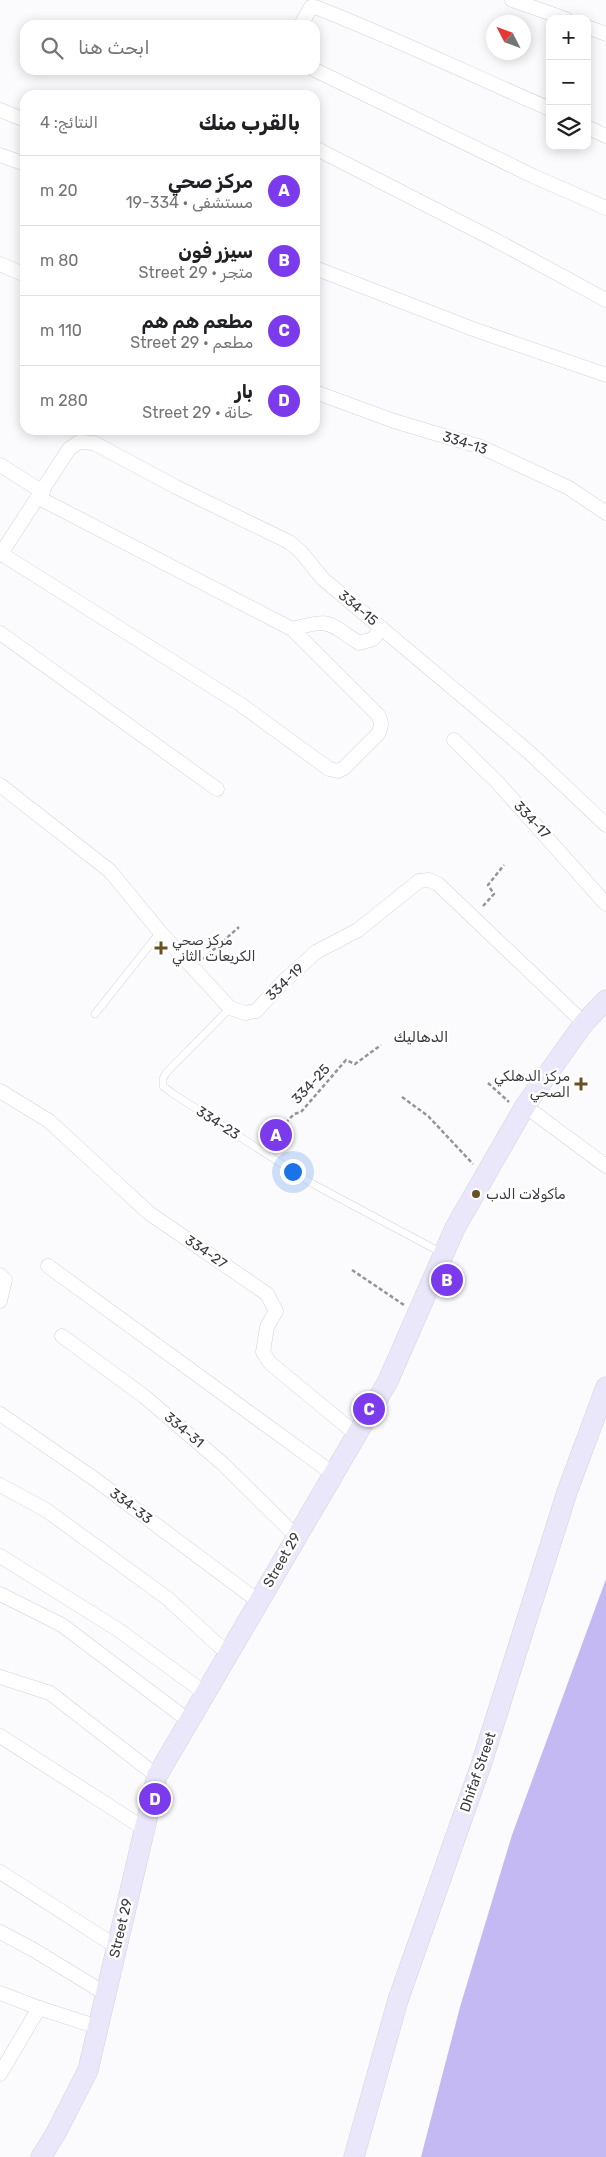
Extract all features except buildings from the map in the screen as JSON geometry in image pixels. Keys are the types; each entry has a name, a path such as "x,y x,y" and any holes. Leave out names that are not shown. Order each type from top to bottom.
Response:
{"street":[{"path":"512,0 555,15"},
{"path":"303,20 308,10 311,7 315,7 395,39 439,61 546,107"},
{"path":"591,28 606,34"},
{"path":"320,72 435,126 533,176 606,208"},
{"path":"0,110 20,118"},
{"path":"591,129 606,136"},
{"path":"320,151 606,300"},
{"path":"0,155 20,162"},
{"path":"0,264 20,273"},
{"path":"320,270 473,329 606,375"},
{"name":"334-13","path":"320,394 394,421 481,446 569,488 606,513"},
{"name":"334-15","path":"41,495 63,457 79,442 94,443 289,542 300,551 323,580 530,753 606,825"},
{"path":"0,465 41,495 292,629 378,715 382,722 378,734 354,760 338,771 330,769 240,704 0,554 41,495"},
{"path":"292,629 318,622 332,623 359,643 373,639 382,628"},
{"path":"0,633 217,789"},
{"name":"334-17","path":"454,740 498,782 606,904"},
{"path":"0,785 110,871 160,932 230,1008"},
{"name":"334-19","path":"230,1008 245,1013 256,1011 285,980 316,952 358,930 419,881 429,880 438,884 474,917 584,1023"},
{"name":"Street 29","path":"41,2157 56,2133 88,2070 157,1776 388,1381 455,1228 523,1109 584,1023 606,1000"},
{"name":"334-27","path":"0,1091 49,1121 149,1213 267,1294 276,1310 267,1327 263,1352 266,1358 356,1434"},
{"path":"523,1109 606,1166"},
{"path":"48,1266 332,1474"},
{"path":"0,1274 5,1280 0,1301"},
{"name":"334-31","path":"62,1336 145,1397 216,1458 296,1536"},
{"name":"Dhifaf Street","path":"354,2157 398,2000 481,1765 567,1492 606,1387"},
{"name":"334-33","path":"0,1414 96,1480 258,1601"},
{"path":"0,1485 46,1510 167,1598 228,1654"},
{"path":"0,1556 117,1629 205,1693"},
{"path":"0,1594 62,1626 189,1721"},
{"path":"0,1676 50,1694 157,1776"},
{"path":"0,1736 145,1829"},
{"path":"0,1872 117,1947"},
{"path":"0,1932 34,1950 106,1994"},
{"path":"0,1993 98,2028"},
{"path":"0,2074 39,2008"}],"lane":[{"path":"95,1014 160,932"},
{"name":"334-23","path":"230,1008 166,1073 163,1079 163,1086 313,1184 443,1254"}],"path":[{"path":"474,917 494,894 488,885 504,865"},
{"path":"193,969 239,926"},
{"name":"334-25","path":"260,1150 294,1114 301,1112 346,1060 355,1064 381,1045"},
{"path":"488,1083 523,1109"},
{"path":"402,1097 428,1116 485,1175"},
{"path":"352,1270 373,1282 417,1315"}],"shaded area":[{"path":"606,1579 606,2157 421,2157 460,2007 512,1835"}],"place":[{"name":"مركز صحي الكريعات الثاني","path":"161,948"},
{"name":"مركز الدهلكي الصحي","path":"581,1084"},
{"name":"مركز صحي","path":"276,1135"},
{"name":"مأكولات الدب","path":"476,1194"},
{"name":"سيزر فون","path":"447,1280"},
{"name":"مطعم هم هم","path":"369,1409"},
{"name":"بار","path":"155,1799"}],"district":[{"name":"الدهاليك","path":"421,1037"}]}
